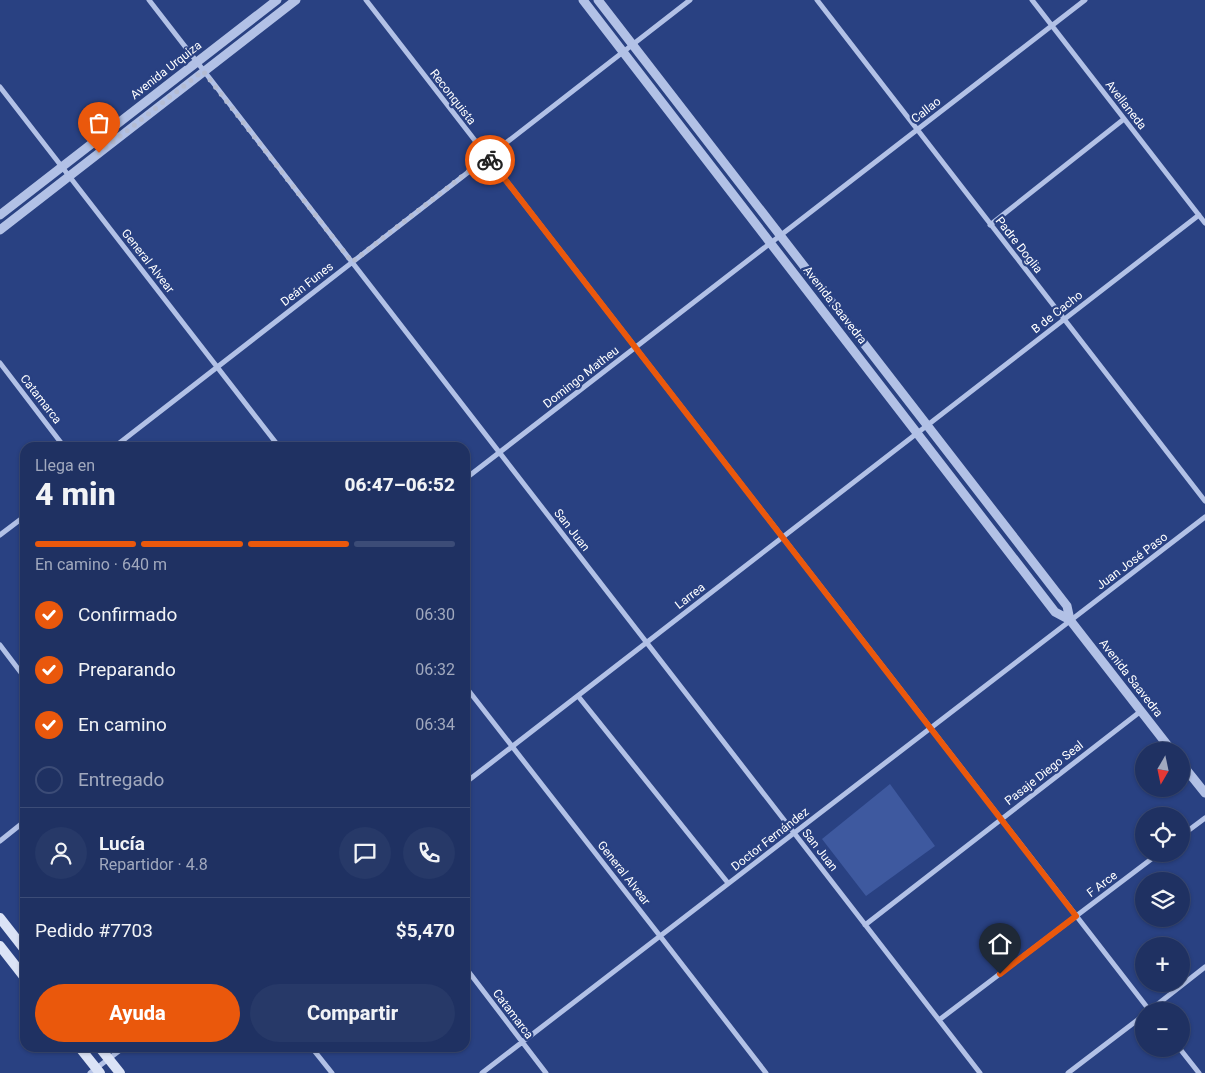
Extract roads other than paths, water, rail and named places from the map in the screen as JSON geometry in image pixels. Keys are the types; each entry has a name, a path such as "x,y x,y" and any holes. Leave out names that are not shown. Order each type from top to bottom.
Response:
{"main road":[{"path":"0,918 20,944"},
{"path":"0,946 20,972"},
{"path":"82,1052 95,1072"},
{"path":"103,1052 120,1073"}],"street":[{"name":"San Juan","path":"149,0 980,1073"},
{"name":"Avenida Urquiza","path":"0,215 277,0"},
{"name":"Avenida Urquiza","path":"0,230 296,0"},
{"name":"Reconquista","path":"366,0 1142,1002"},
{"name":"Avenida Saavedra","path":"583,0 1055,612 1070,620 1165,742"},
{"name":"Avenida Saavedra","path":"598,0 1067,606 1070,620"},
{"name":"Deán Funes","path":"121,442 690,0"},
{"name":"Padre Doglia","path":"817,0 1205,501"},
{"name":"Avellaneda","path":"1032,0 1205,223"},
{"name":"Callao","path":"780,235 1085,0"},
{"name":"General Alvear","path":"0,87 275,442"},
{"path":"990,225 1124,119"},
{"name":"B de Cacho","path":"927,426 1199,215"},
{"name":"Domingo Matheu","path":"470,475 780,235"},
{"name":"Catamarca","path":"0,363 61,442"},
{"name":"Larrea","path":"470,779 927,426"},
{"name":"Juan José Paso","path":"1070,620 1205,517"},
{"path":"0,535 20,520"},
{"name":"Doctor Fernández","path":"482,1073 1070,620"},
{"path":"0,645 20,671"},
{"name":"General Alvear","path":"470,692 766,1073"},
{"path":"578,696 728,883"},
{"name":"Pasaje Diego Seal","path":"865,925 1141,711"},
{"path":"1190,774 1205,793"},
{"path":"1190,829 1205,818"},
{"path":"0,841 20,825"},
{"name":"F Arce","path":"939,1020 1147,862"},
{"path":"1161,1002 1205,968"},
{"name":"Catamarca","path":"470,974 546,1073"},
{"path":"1068,1073 1135,1022"},
{"path":"95,1072 118,1052"},
{"path":"315,1052 332,1073"},
{"path":"1186,1057 1199,1073"}]}
